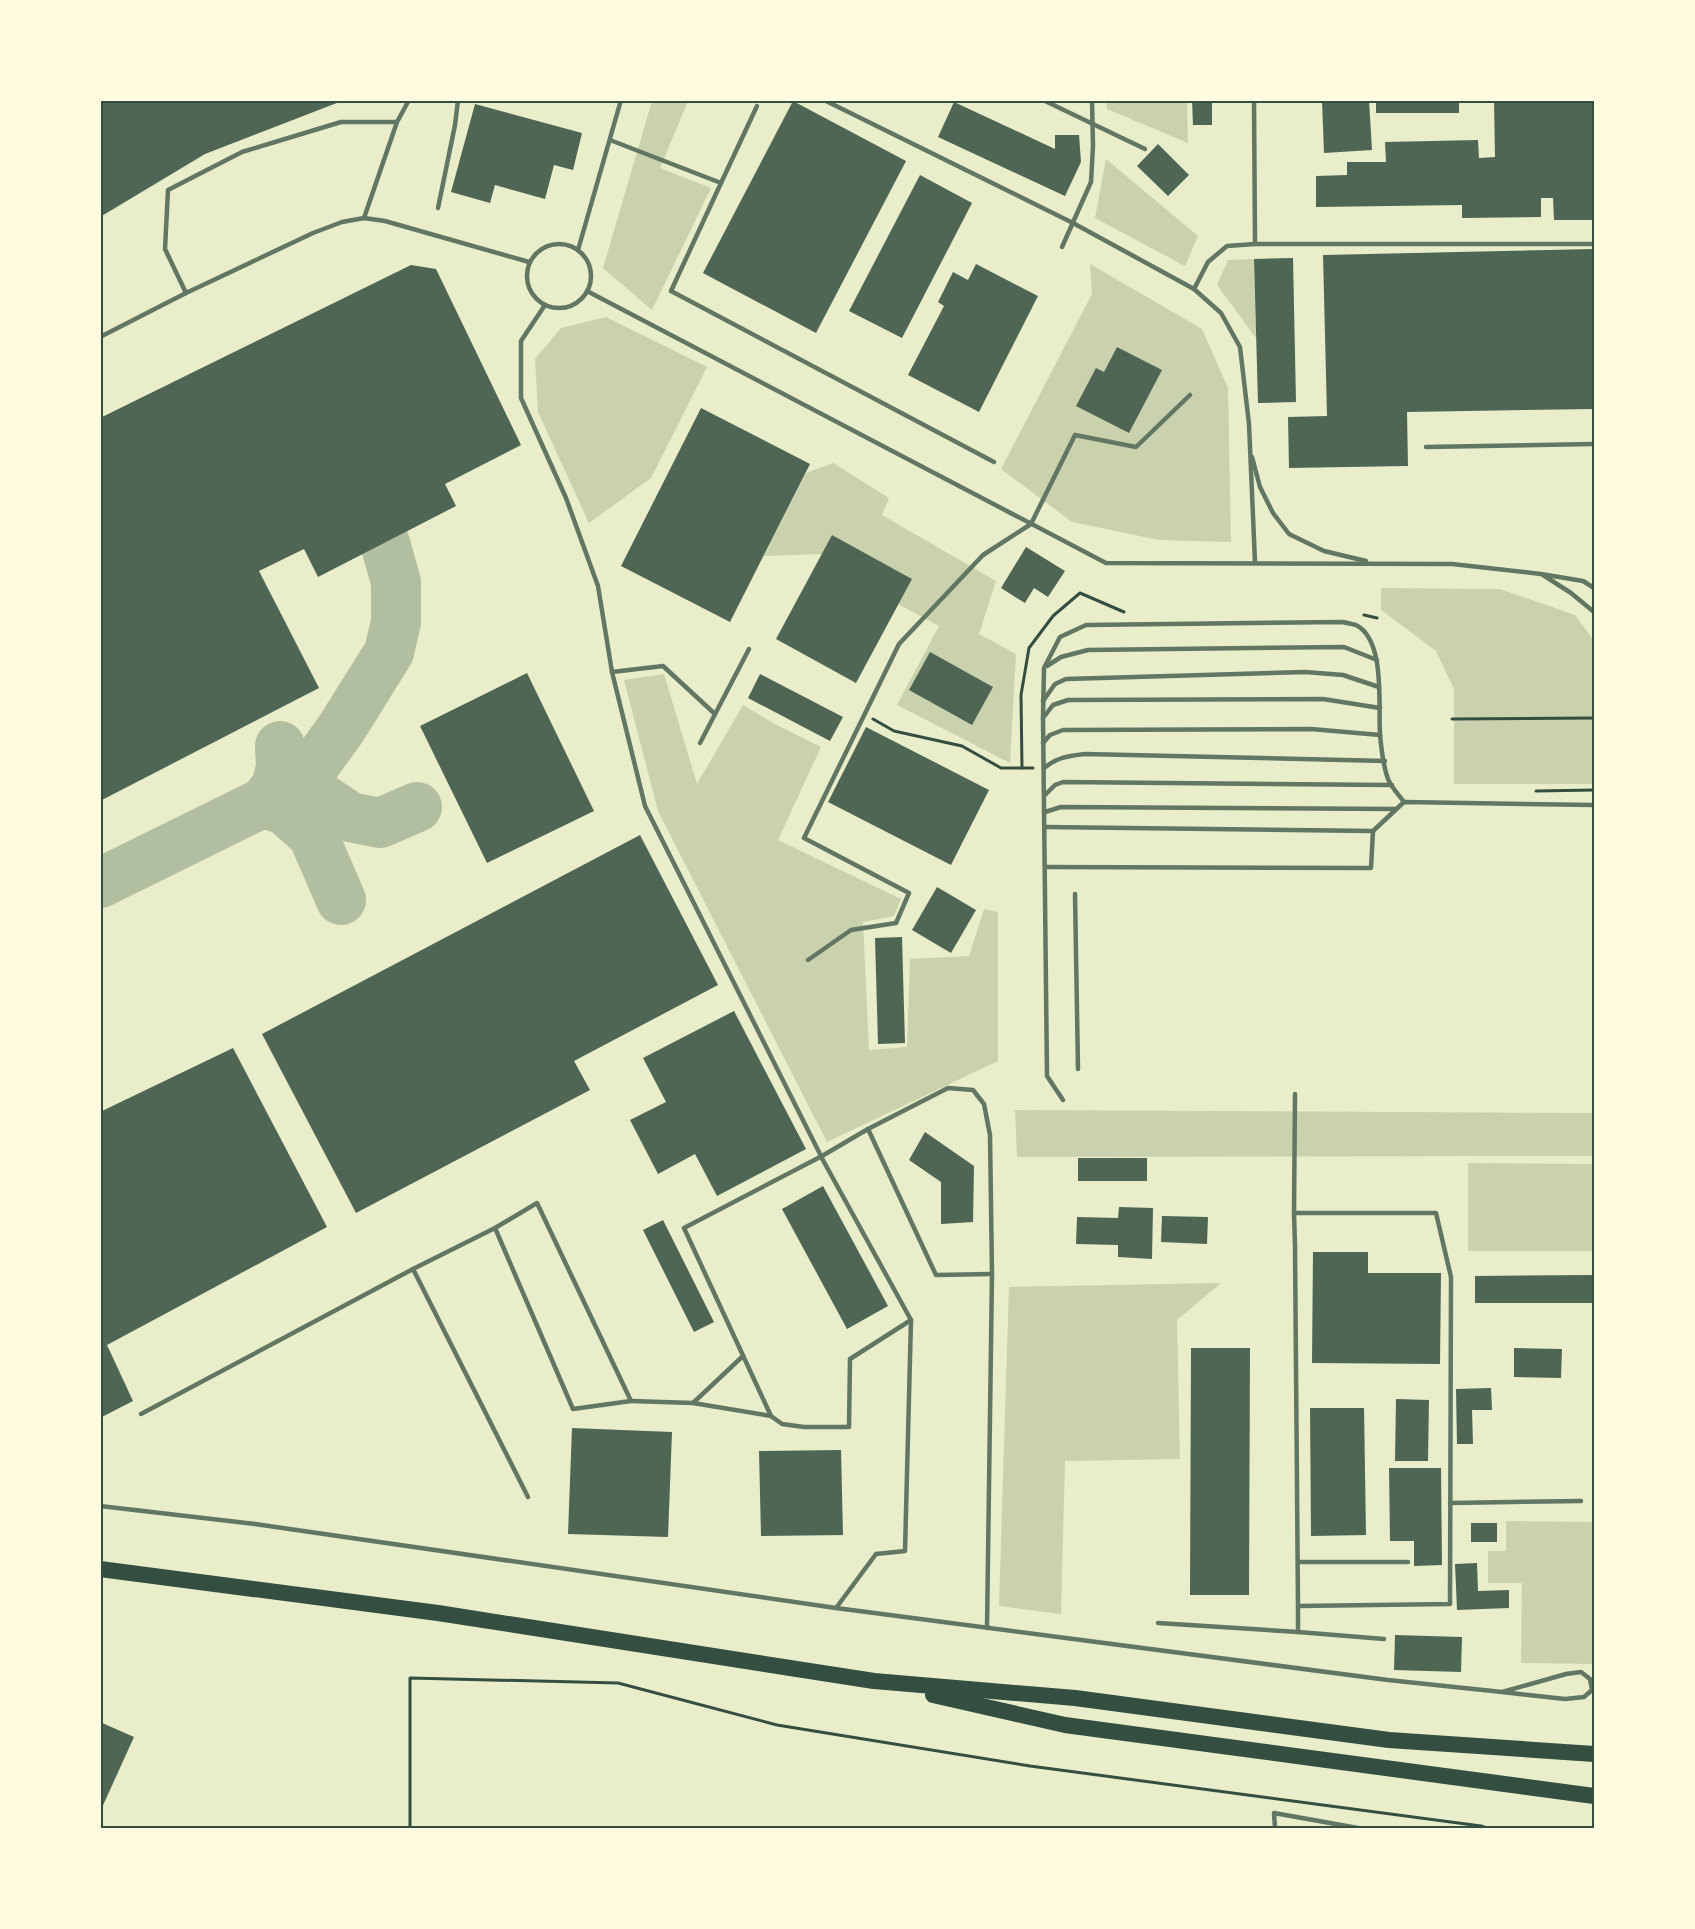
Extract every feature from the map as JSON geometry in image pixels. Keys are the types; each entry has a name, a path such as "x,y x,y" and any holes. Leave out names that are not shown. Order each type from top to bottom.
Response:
{"highway":[{"path":"100,1569 438,1613 874,1681 1075,1698 1389,1740 1592,1753"},
{"path":"874,1681 1065,1725 1593,1796"}],"lane":[{"path":"364,218 397,122 409,100"},
{"path":"438,208 458,100"},
{"path":"578,250 621,100"},
{"path":"824,100 1073,223 1194,290 1221,313 1240,347 1250,447 1255,562"},
{"path":"1043,100 1145,149"},
{"path":"1062,248 1091,182 1092,100"},
{"path":"1254,100 1255,244"},
{"path":"757,106 671,291 994,462"},
{"path":"186,293 165,249 168,190 242,152 341,122 397,122"},
{"path":"610,140 721,183"},
{"path":"100,337 186,293 313,233 342,222 364,218 385,221 529,262"},
{"path":"560,243 578,250 586,258 591,280 580,300 569,306 557,308 545,305 535,298 528,287 526,274 529,262 542,248 551,244 560,243"},
{"path":"1194,290 1208,262 1227,246 1255,244 1594,244"},
{"path":"587,291 1106,563 1452,564 1583,581 1594,588"},
{"path":"545,305 521,341 521,398 566,498 598,586 612,672 645,806 822,1156 910,1320 905,1551 876,1554 836,1608"},
{"path":"807,960 851,930 896,923 909,893 804,838 899,644 983,555 1031,524 1075,435 1136,447 1190,395"},
{"path":"1426,447 1594,444"},
{"path":"1250,447 1260,487 1273,513 1289,534 1324,551 1375,563"},
{"path":"1540,574 1571,593 1594,612"},
{"path":"1063,1100 1047,1076 1042,718 1044,668 1060,637 1086,625 1343,622 1358,626 1368,637 1377,660 1380,735 1388,780 1404,802"},
{"path":"1044,668 1061,657 1088,650 1344,647 1377,660"},
{"path":"700,742 749,649"},
{"path":"612,672 663,666 715,714"},
{"path":"1043,701 1054,684 1066,679 1305,672 1343,675 1379,687"},
{"path":"1042,718 1053,705 1068,700 1323,699 1380,708"},
{"path":"1043,743 1050,735 1063,730 1311,729 1380,735"},
{"path":"1044,768 1054,760 1065,756 1085,754 1384,761"},
{"path":"1044,795 1055,785 1063,783 1392,785"},
{"path":"1045,867 1371,868 1373,831 1404,802 1594,805"},
{"path":"1045,812 1061,807 1396,809"},
{"path":"1045,827 1373,831"},
{"path":"1075,894 1078,1069"},
{"path":"771,1416 684,1228 948,1088 973,1090 984,1104 990,1135 992,1274 987,1628"},
{"path":"1295,1094 1298,1632"},
{"path":"868,1129 936,1275 992,1274"},
{"path":"141,1414 413,1269 495,1228 537,1203 631,1401"},
{"path":"1294,1213 1436,1213 1450,1277 1450,1604 1298,1606"},
{"path":"495,1228 573,1409 631,1401 693,1403 771,1416 782,1424 804,1427 849,1427 850,1359 910,1320"},
{"path":"413,1269 528,1497"},
{"path":"693,1403 743,1356"},
{"path":"1450,1503 1581,1502"},
{"path":"100,1506 267,1526 836,1608 1388,1680 1565,1699 1584,1697 1592,1690 1590,1679 1581,1672 1502,1692"},
{"path":"1298,1562 1408,1562"},
{"path":"1158,1623 1384,1639"},
{"path":"1275,1828 1274,1813 1358,1828"}],"path":[{"path":"864,714 894,731 962,746 1000,768 1044,768"},
{"path":"1452,719 1594,718"},
{"path":"410,1828 410,1678 618,1683 777,1725 1030,1766 1486,1828"}],"green space":[{"path":"652,101 688,101 660,168 711,188 652,310 603,268"},
{"path":"1106,101 1187,101 1188,143 1107,109"},
{"path":"1106,159 1198,236 1185,266 1095,218"},
{"path":"1254,259 1256,338 1217,285 1228,260"},
{"path":"1090,264 1202,329 1228,388 1231,542 1159,540 1072,522 1001,469 1092,294"},
{"path":"606,317 707,367 651,478 589,523 538,412 535,359 561,328"},
{"path":"833,463 889,498 882,515 996,581 979,634 1016,654 1010,763 897,705 939,626 898,604 912,579 832,535 822,554 764,556 806,473"},
{"path":"1381,588 1500,589 1575,615 1594,641 1594,784 1454,784 1454,689 1436,651 1381,610"},
{"path":"664,674 697,784 743,705 821,747 778,840 901,899 894,916 863,922 869,1050 907,1047 910,959 969,956 984,909 998,912 998,1061 827,1142 658,811 624,680"},
{"path":"1015,1110 1594,1113 1594,1156 1017,1157"},
{"path":"1468,1163 1594,1164 1594,1251 1468,1251"},
{"path":"1221,1283 1177,1320 1180,1459 1065,1461 1061,1614 999,1606 1009,1287"},
{"path":"1506,1521 1594,1522 1594,1664 1521,1663 1522,1583 1488,1583 1488,1551 1506,1551"}],"building":[{"path":"100,100 342,101 205,154 100,217"},
{"path":"1192,100 1212,100 1212,125 1193,125"},
{"path":"1322,100 1369,100 1372,150 1324,153"},
{"path":"1376,100 1459,100 1459,113 1376,113"},
{"path":"1494,100 1594,100 1594,220 1554,220 1553,198 1541,198 1541,217 1462,218 1462,205 1316,207 1316,176 1347,175 1347,162 1386,162 1385,142 1478,140 1479,158 1495,157"},
{"path":"793,101 906,161 816,333 703,273"},
{"path":"954,102 1055,149 1055,135 1079,135 1081,162 1065,196 938,137"},
{"path":"475,104 582,133 573,170 554,165 545,199 495,185 490,203 451,192"},
{"path":"1158,144 1189,175 1168,196 1137,166"},
{"path":"920,175 972,203 902,338 849,311"},
{"path":"1594,249 1594,409 1407,412 1408,466 1289,468 1288,417 1327,416 1323,255"},
{"path":"1293,258 1296,402 1258,403 1254,259"},
{"path":"976,264 1038,296 979,412 908,375 944,306 938,302 953,272 968,280"},
{"path":"411,265 436,269 521,445 445,484 456,506 318,577 304,549 259,571 319,688 100,801 100,418"},
{"path":"1117,347 1162,370 1129,433 1076,406 1096,368 1104,372"},
{"path":"701,408 810,464 730,622 621,566"},
{"path":"832,535 912,579 856,683 776,639"},
{"path":"1026,547 1065,571 1048,597 1034,588 1025,603 1001,588"},
{"path":"930,652 993,687 972,725 909,690"},
{"path":"527,673 594,811 487,863 420,726"},
{"path":"760,674 843,717 830,741 748,698"},
{"path":"866,727 989,790 951,865 828,802"},
{"path":"640,835 718,985 574,1061 590,1090 356,1213 262,1034"},
{"path":"937,887 976,910 951,953 912,930"},
{"path":"902,937 905,1043 878,1044 875,938"},
{"path":"734,1011 806,1149 717,1196 695,1154 658,1174 630,1120 666,1102 643,1058"},
{"path":"233,1048 327,1227 107,1345 133,1401 100,1418 100,1112"},
{"path":"925,1132 974,1166 973,1222 941,1224 941,1182 909,1160"},
{"path":"1078,1158 1147,1158 1147,1181 1078,1181"},
{"path":"823,1186 888,1306 847,1329 782,1209"},
{"path":"1119,1207 1153,1208 1152,1259 1118,1257 1118,1245 1076,1244 1077,1217 1118,1218"},
{"path":"1162,1216 1208,1217 1207,1244 1161,1242"},
{"path":"663,1220 714,1322 694,1332 643,1230"},
{"path":"1313,1252 1368,1252 1368,1273 1441,1273 1440,1364 1312,1363"},
{"path":"1594,1275 1594,1303 1475,1303 1475,1276"},
{"path":"1191,1348 1250,1348 1249,1595 1190,1595"},
{"path":"1514,1348 1562,1349 1561,1378 1514,1377"},
{"path":"1491,1388 1492,1410 1472,1410 1473,1444 1457,1444 1456,1389"},
{"path":"1396,1399 1429,1400 1428,1461 1395,1461"},
{"path":"1310,1408 1364,1408 1366,1535 1311,1536"},
{"path":"572,1428 672,1432 668,1537 568,1534"},
{"path":"841,1450 843,1535 761,1536 759,1451"},
{"path":"1389,1468 1441,1468 1442,1565 1414,1566 1414,1541 1390,1541"},
{"path":"1471,1523 1497,1523 1497,1542 1471,1542"},
{"path":"1477,1563 1478,1591 1509,1590 1509,1608 1457,1610 1455,1564"},
{"path":"1395,1635 1462,1637 1461,1672 1394,1670"},
{"path":"100,1722 134,1737 100,1812"}],"taxiway":[{"path":"100,883 301,784 341,729 389,652 396,622 396,582 385,543"},
{"path":"263,803 276,787 281,767 280,746"},
{"path":"301,784 350,817 380,823 417,807"},
{"path":"263,803 285,810 313,835 341,900"}]}
